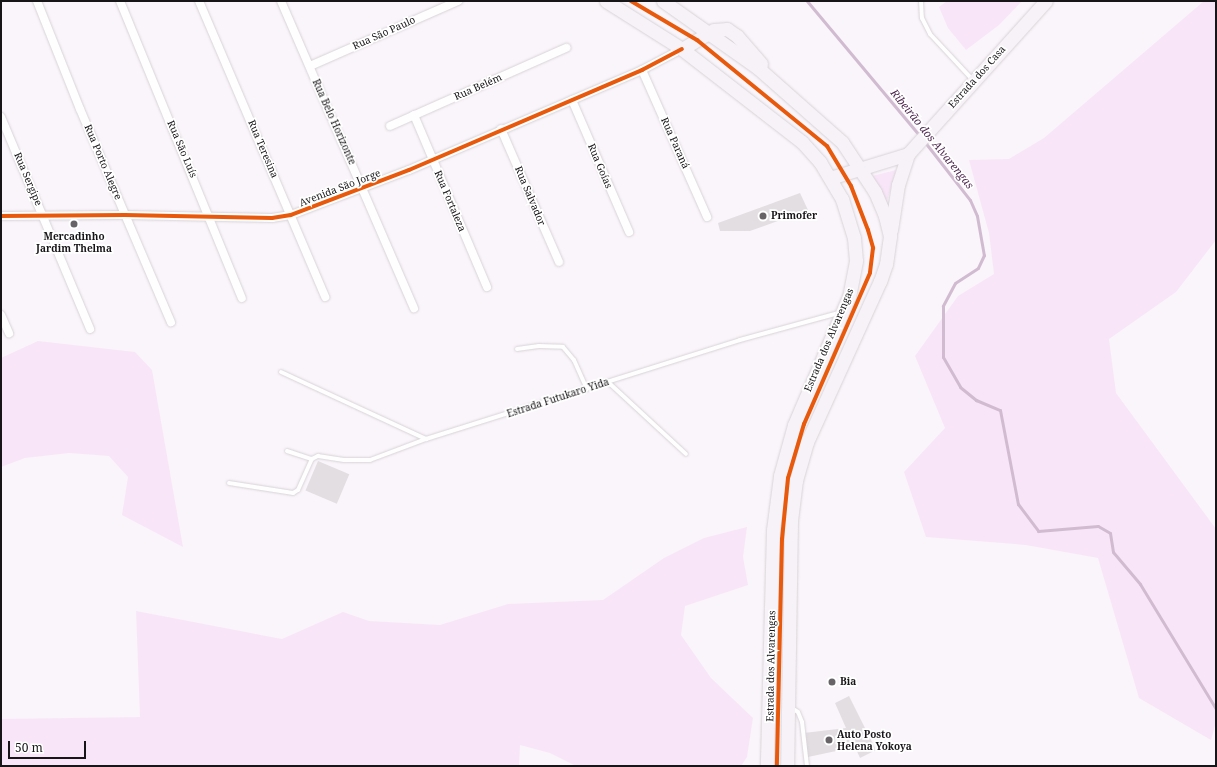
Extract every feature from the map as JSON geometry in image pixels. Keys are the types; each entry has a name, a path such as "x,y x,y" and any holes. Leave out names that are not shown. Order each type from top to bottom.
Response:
{"main road":[{"name":"Estrada dos Alvarengas","path":"606,1 682,49 802,142 830,178 845,207 855,246 854,278 843,312 794,425 780,476 774,530 767,766"},
{"name":"Estrada dos Alvarengas","path":"663,1 778,84 849,150 862,169 883,210 890,236 886,264 880,281 807,442 796,480 791,521 790,707 787,766"},
{"name":"Estrada dos Casa","path":"912,150 1046,1"},
{"path":"682,49 708,33"},
{"path":"849,150 866,157 889,161"},
{"path":"830,178 889,161 912,150"},
{"path":"890,236 898,185 912,150"}],"street":[{"name":"Rua Porto Alegre","path":"37,1 125,215 171,322"},
{"name":"Rua São Luís","path":"120,1 242,298"},
{"name":"Rua Teresina","path":"198,1 325,297"},
{"name":"Rua Belo Horizonte","path":"282,1 364,188 414,309"},
{"name":"Rua São Paulo","path":"310,66 458,1"},
{"name":"Rua Belém","path":"390,126 566,48"},
{"name":"Avenida São Jorge","path":"1,216 125,215 272,218 290,215 364,188 433,160 642,70 682,49"},
{"name":"Rua Paraná","path":"642,70 707,217"},
{"name":"Rua Goías","path":"572,100 629,232"},
{"name":"Rua Fortaleza","path":"414,115 487,287"},
{"name":"Rua Sergipe","path":"1,117 90,329"},
{"name":"Rua Salvador","path":"502,130 559,262"},
{"path":"1,315 9,333"}],"lane":[{"path":"921,1 922,18 930,34 974,81"},
{"name":"Estrada Futukaro Yida","path":"312,459 324,456 344,460 370,460 426,439 740,340 843,312"},
{"path":"517,349 539,346 563,347 574,360 587,389"},
{"path":"281,372 426,439"},
{"path":"608,382 686,454"},
{"path":"229,483 294,493 298,490 312,459 287,451"},
{"path":"790,707 798,712 802,722 807,766"}],"shaded area":[{"path":"947,1 1022,1 999,25 966,50 948,28 939,7"},
{"path":"1204,1 1216,1 1216,240 1176,292 1109,339 1116,393 1216,529 1216,722 1211,740 1139,698 1098,558 1026,545 926,537 904,472 945,428 915,356 958,296 994,274 989,233 969,160 1009,159 1044,138"},
{"path":"896,170 886,205 872,176"},
{"path":"38,341 135,352 152,370 183,547 122,515 128,477 109,456 69,453 25,458 1,467 1,358"},
{"path":"747,527 743,557 748,585 685,606 681,635 711,678 753,718 747,757 741,766 576,766 550,753 520,745 519,766 1,766 1,719 140,717 136,611 282,639 343,612 369,621 440,625 508,604 603,600 664,558 704,538"}],"building":[{"name":"Primofer","path":"800,193 808,210 750,231 720,231 718,223"},
{"path":"318,461 349,474 337,504 305,490"},
{"path":"849,696 876,750 860,758 855,747 808,757 804,733 846,728 835,703"}],"waterway":[{"name":"Ribeirão dos Alvarengas","path":"807,1 920,136"},
{"name":"Ribeirão dos Alvarengas","path":"924,141 970,200 977,216 984,255 978,268 955,283 943,306 943,357 960,387 976,400 1000,410 1018,504 1038,531 1098,526 1110,533 1113,552 1140,584 1216,709"}],"cycle path":[{"path":"631,1 697,40 827,146 851,186 868,230 873,248 870,273 804,424 788,478 782,539 777,766"},
{"path":"1,216 125,215 272,218 291,215 409,170 642,70 682,49"}],"place":[{"name":"Primofer","path":"763,216"},
{"name":"Mercadinho Jardim Thelma","path":"74,224"},
{"name":"Bia","path":"832,682"},
{"name":"Auto Posto Helena Yokoya","path":"829,740"}]}
